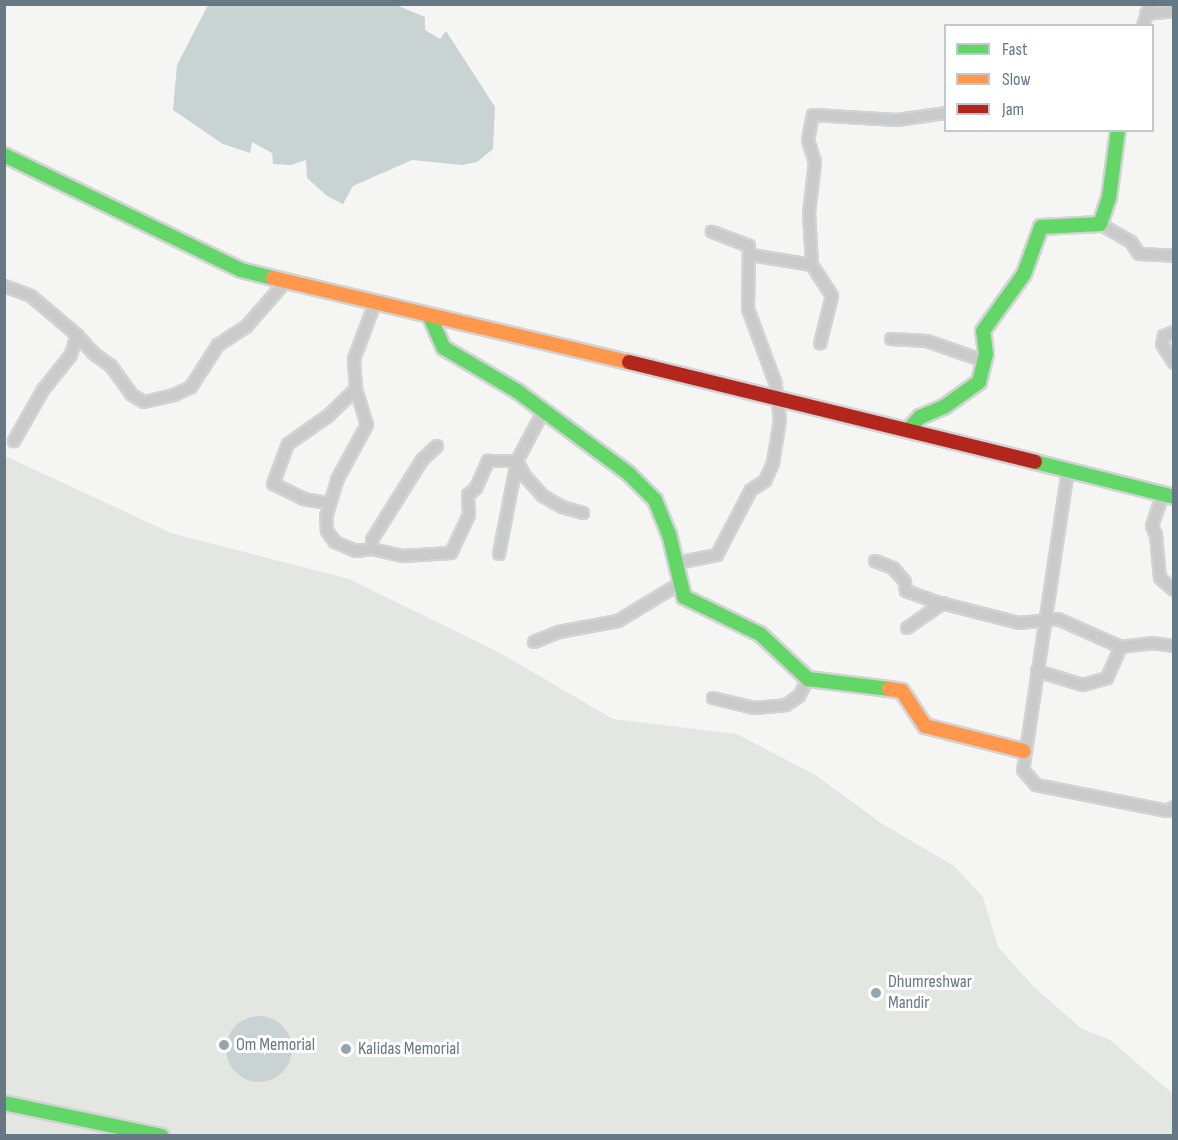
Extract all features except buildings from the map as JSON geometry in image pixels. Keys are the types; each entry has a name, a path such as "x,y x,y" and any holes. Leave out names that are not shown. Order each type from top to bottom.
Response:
{"street":[{"path":"1147,15 1173,11"},
{"path":"820,344 832,296 812,265 808,213 815,162 808,140 813,115 897,120 944,113"},
{"path":"1100,224 1109,198 1118,132"},
{"path":"4,155 241,270 287,279 430,317 777,396 1168,496 1152,526 1156,535 1160,578 1173,590"},
{"path":"908,429 920,417 944,407 979,382 984,362 983,331 1024,274 1041,227 1062,223 1100,224 1131,242 1139,254 1173,256"},
{"path":"676,562 717,555 751,490 765,481 772,463 780,420 777,396 748,309 746,282 751,255 749,246 712,232"},
{"path":"751,255 812,265"},
{"path":"4,286 31,296 111,366 132,395 144,402 174,395 191,387 218,345 246,327 287,279"},
{"path":"375,303 354,359 356,389 368,425 328,503 327,531 335,542 356,551 372,549 403,556 451,554 469,516 468,495 488,461 517,461"},
{"path":"430,317 444,348 497,377 599,455 629,474 656,500 676,562 679,584 684,597 760,634 808,679 902,691 926,726 1024,750"},
{"path":"1173,332 1164,336 1162,344 1173,363"},
{"path":"14,441 43,390 70,354 77,335"},
{"path":"891,339 927,341 984,362"},
{"path":"328,503 304,499 273,484 288,444 328,416 356,389"},
{"path":"499,554 517,461 544,411"},
{"path":"372,549 372,540 422,460 437,446"},
{"path":"517,461 543,496 583,513"},
{"path":"1068,470 1046,622 1024,750 1023,770 1036,785 1167,812 1173,808"},
{"path":"875,561 893,568 905,582 906,591 1006,621 1046,622 1058,619 1121,647 1152,643 1173,646"},
{"path":"534,642 560,632 618,621 679,584"},
{"path":"907,628 943,603"},
{"path":"1038,671 1083,685 1107,678 1121,647"},
{"path":"713,698 754,708 786,705 799,696 808,679"},
{"path":"4,1103 162,1136"}],"shaded area":[{"path":"208,5 396,5 425,17 425,30 440,39 446,31 495,107 493,149 477,162 462,165 412,160 353,186 343,204 327,196 307,178 306,160 291,165 273,164 272,153 252,142 250,153 223,144 173,110 177,65"},
{"path":"5,456 171,533 349,579 498,652 613,719 737,734 817,776 881,823 954,866 983,897 998,947 1033,986 1082,1029 1109,1039 1174,1095 1173,1136 5,1136"},
{"path":"259,1016 272,1019 282,1026 289,1036 292,1049 289,1062 282,1072 272,1079 259,1082 246,1079 236,1072 229,1062 226,1049 229,1036 236,1026 246,1019"}],"traffic: fast":[{"path":"908,430 920,417 944,407 979,382 986,354 983,331 1024,274 1041,227 1100,224 1109,198 1118,132"},
{"path":"4,155 241,270 273,278"},
{"path":"430,317 444,348 517,391 629,474 655,500 669,534 684,597 760,634 808,679 889,689"},
{"path":"1035,462 1174,497"},
{"path":"4,1103 162,1136"}],"traffic: slow":[{"path":"273,278 629,362"},
{"path":"889,689 902,691 925,726 1024,751"}],"traffic: jam":[{"path":"629,362 1035,462"}],"place":[{"name":"Dhumreshwar Mandir","path":"876,993"},
{"name":"Om Memorial","path":"224,1045"},
{"name":"Kalidas Memorial","path":"346,1049"}]}
